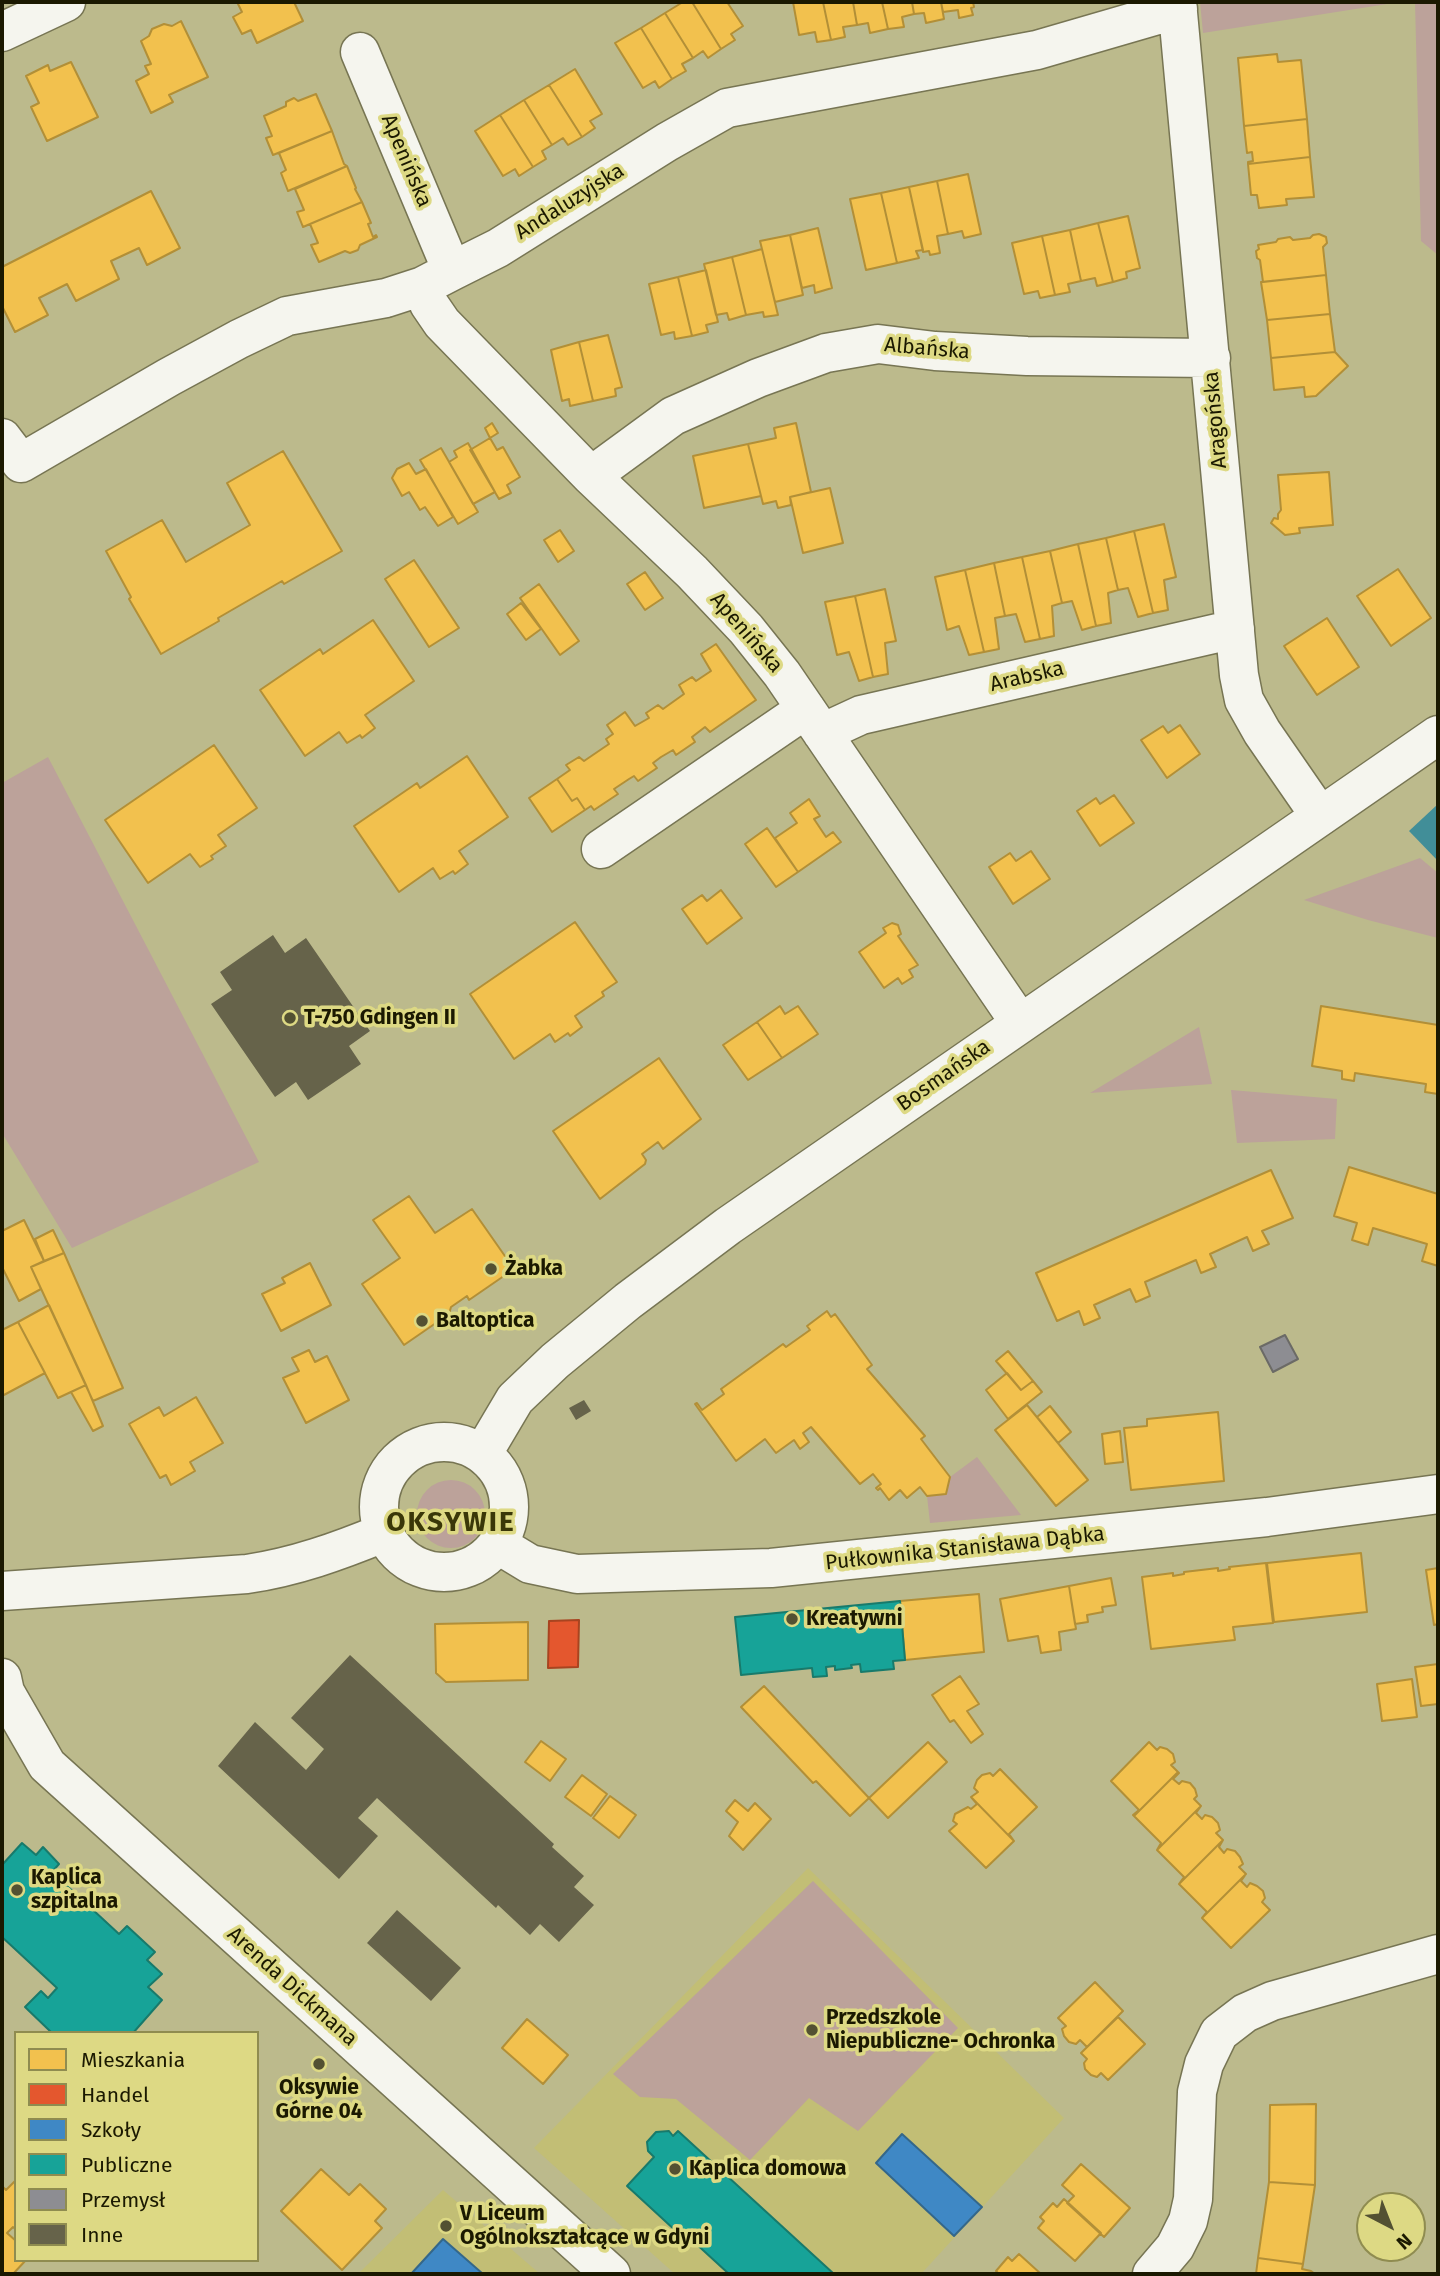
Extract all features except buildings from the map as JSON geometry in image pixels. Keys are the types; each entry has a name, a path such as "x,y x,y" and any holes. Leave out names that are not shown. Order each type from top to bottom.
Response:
{"street":[{"path":"2,32 66,2"},
{"name":"Andaluzyjska","path":"2,438 21,463 181,370 287,316 386,298 437,279 498,248 667,142 727,108 1037,50 1178,5"},
{"name":"Aragońska","path":"1178,5 1239,676 1244,700 1262,732 1320,816"},
{"name":"Apenińska","path":"360,52 437,279 429,304 442,323 591,476 692,572 746,629 782,674 1020,1023"},
{"name":"Albańska","path":"591,476 673,416 758,378 826,353 878,344 935,351 1027,356 1211,358"},
{"name":"Arabska","path":"601,849 814,721 861,715 1235,629"},
{"name":"Bosmańska","path":"483,1453 515,1399 555,1361 628,1301 728,1226 1438,735"},
{"path":"436,1441 461,1444 483,1453 500,1472 509,1496 508,1521 497,1544 483,1558 466,1568 447,1572 427,1570 409,1562 394,1549 383,1532 378,1509 381,1485 393,1463 413,1448 436,1441"},
{"name":"Pułkownika Stanisława Dąbka","path":"497,1544 530,1564 577,1574 771,1568 1253,1518 1438,1494"},
{"path":"2,1591 247,1574 282,1569 335,1552 383,1532"},
{"name":"Arenda Dickmana","path":"2,1678 5,1692 47,1766 611,2274"},
{"path":"1161,2271 1188,2221 1193,2199 1197,2092 1203,2064 1219,2033 1245,2013 1272,2001 1438,1954"}],"shaded area":[{"path":"1200,2 1400,2 1203,33"},
{"path":"1415,2 1438,2 1438,255 1421,241"},
{"path":"48,757 259,1162 72,1248 2,1133 2,783"},
{"path":"1420,858 1438,873 1438,938 1304,900"},
{"path":"1199,1027 1212,1084 1090,1093"},
{"path":"1231,1090 1337,1099 1335,1139 1237,1143"},
{"path":"977,1457 1021,1515 930,1523 927,1496 946,1494 950,1477"},
{"path":"451,1480 464,1483 475,1490 482,1501 485,1514 482,1527 475,1538 464,1545 451,1548 438,1545 427,1538 420,1527 417,1514 420,1501 427,1490 438,1483"},
{"name":"Przedszkole Niepubliczne- Ochronka","path":"808,1868 1064,2118 921,2274 675,2274 534,2148"},
{"path":"813,1881 958,2028 858,2131 809,2098 750,2160 676,2099 640,2097 613,2074"},
{"name":"V Liceum Ogólnokształcące w Gdyni","path":"443,2190 540,2274 358,2274"}],"water":[{"path":"1438,804 1438,861 1409,831"}],"place":[{"name":"T-750 Gdingen II","path":"290,1018"},
{"name":"Żabka","path":"491,1269"},
{"name":"Baltoptica","path":"422,1321"},
{"name":"Kreatywni","path":"792,1619"},
{"name":"Kaplica szpitalna","path":"17,1890"},
{"name":"Przedszkole Niepubliczne- Ochronka","path":"812,2030"},
{"name":"Oksywie Górne 04","path":"319,2064"},
{"name":"Kaplica domowa","path":"675,2169"},
{"name":"V Liceum Ogólnokształcące w Gdyni","path":"446,2226"}],"district":[{"name":"OKSYWIE","path":"451,1523"}]}
